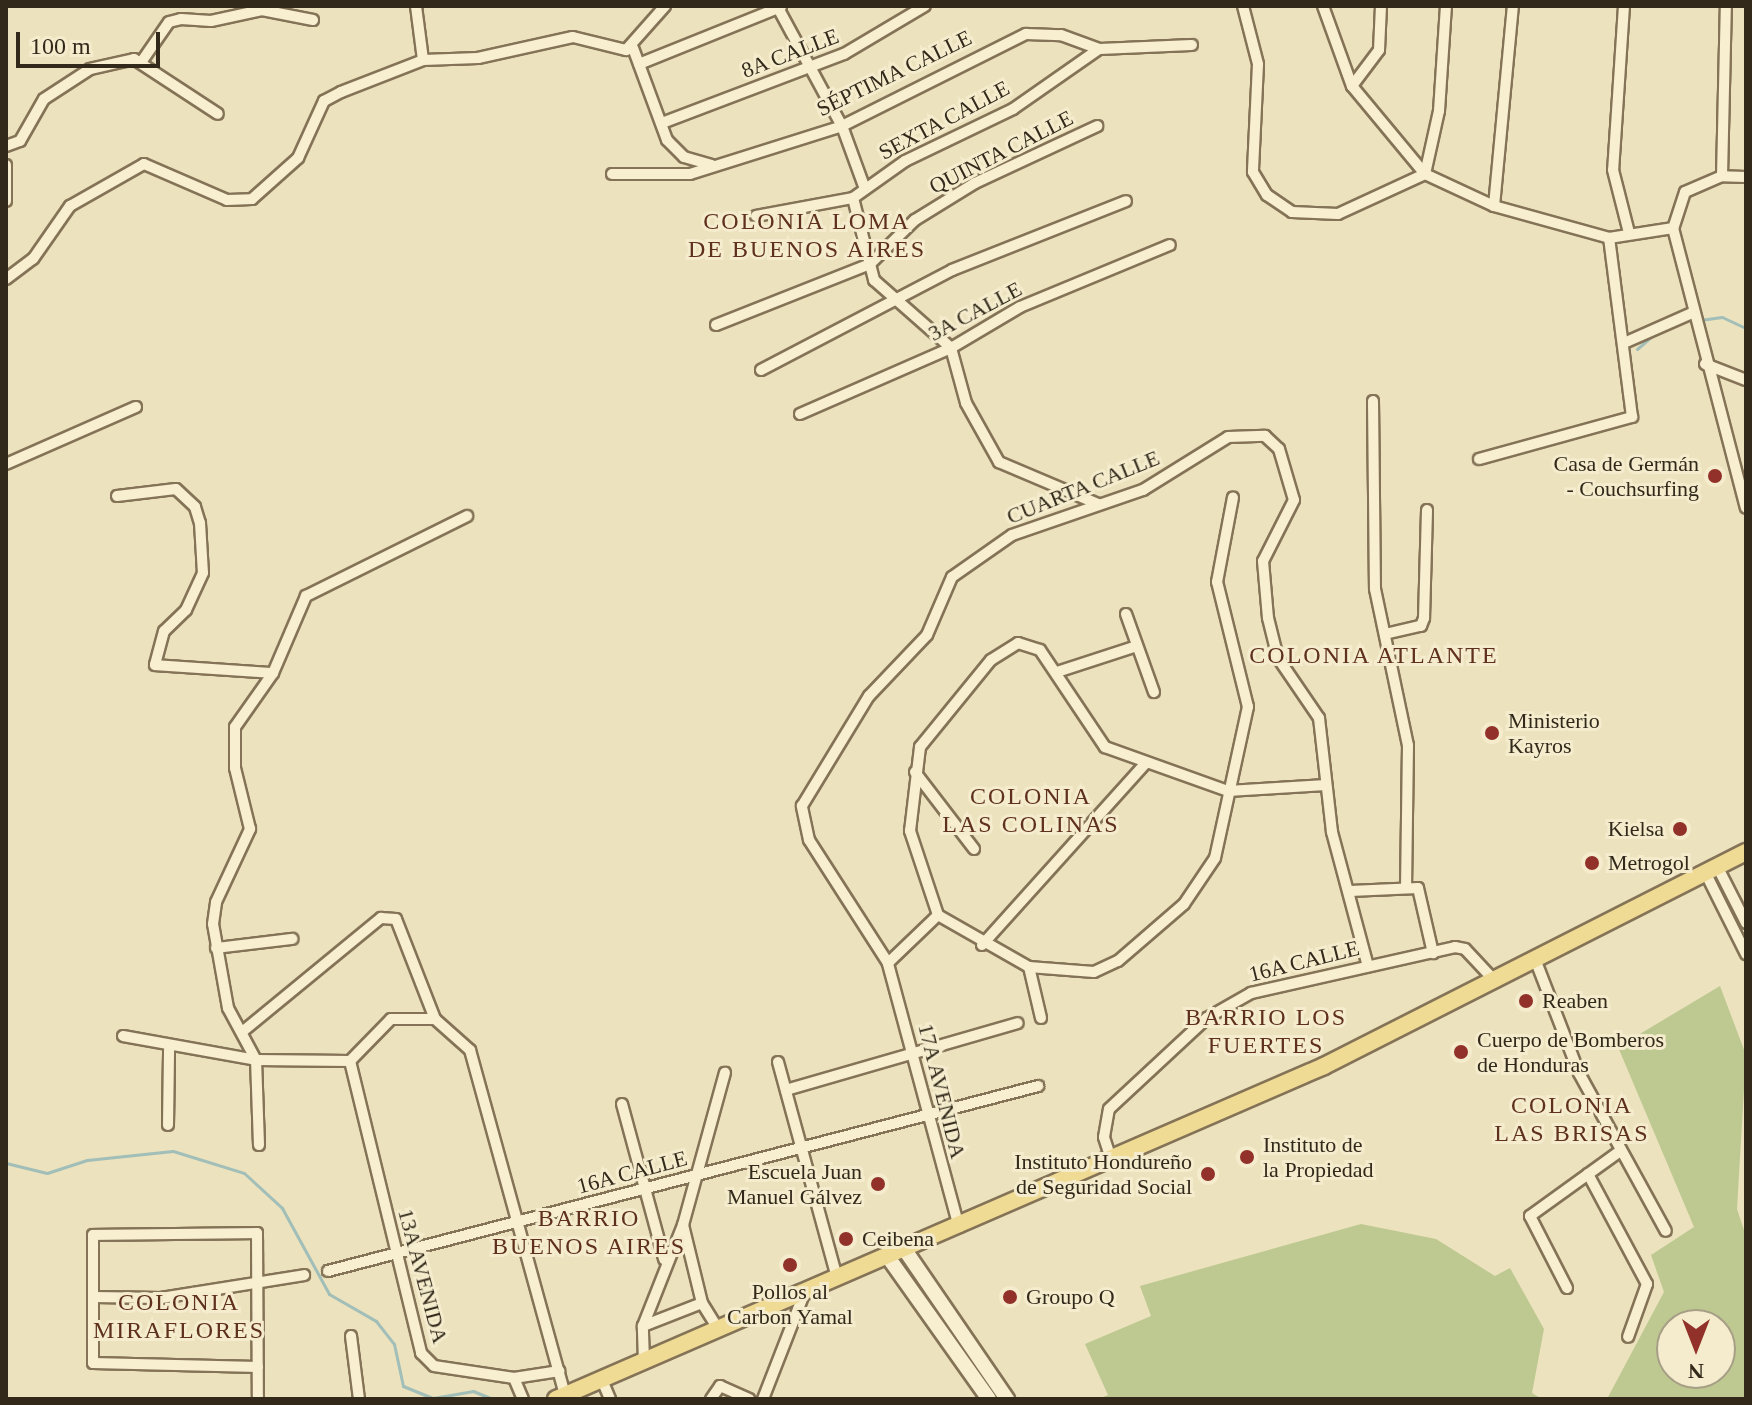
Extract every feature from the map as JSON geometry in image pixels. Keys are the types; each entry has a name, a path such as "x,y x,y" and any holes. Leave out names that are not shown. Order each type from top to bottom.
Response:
{"main road":[{"path":"561,1397 1112,1162 1494,980 1746,852"}],"street":[{"path":"416,6 423,60"},
{"path":"633,48 665,6"},
{"name":"8A CALLE","path":"662,123 810,67 925,6"},
{"path":"1243,6 1258,64 1253,172 1267,195 1292,212 1338,214 1425,174"},
{"path":"1323,6 1352,86 1425,174 1494,206 1609,238 1673,228"},
{"path":"1352,86 1379,50 1381,6"},
{"path":"1425,174 1439,111 1446,6"},
{"path":"1494,206 1513,6"},
{"path":"1624,6 1613,170 1629,233"},
{"path":"1722,176 1726,6"},
{"path":"639,64 779,7 842,126 865,189"},
{"path":"142,61 169,22 181,19 211,21 262,10 313,20"},
{"name":"SÉPTIMA CALLE","path":"612,174 690,174 842,126 1018,36 1061,35 1099,49"},
{"path":"6,279 33,259 70,206 144,164 227,200 260,196 298,158 324,101 423,60 478,58 573,37 633,48"},
{"path":"1099,49 1192,45"},
{"path":"633,48 662,123 684,157 718,166"},
{"name":"SEXTA CALLE","path":"853,198 1013,109 1099,49"},
{"path":"6,146 20,141 44,99 90,69 142,61 218,114"},
{"name":"QUINTA CALLE","path":"716,325 870,264 904,229 975,183 1097,126"},
{"path":"6,165 6,201"},
{"path":"1746,177 1722,176 1685,192 1673,228 1705,364 1746,508"},
{"path":"756,216 816,199 853,198 874,280 951,348 966,403 999,462 1098,504"},
{"path":"761,370 900,303 965,265 1126,201"},
{"path":"1479,459 1632,417 1609,238"},
{"name":"3A CALLE","path":"800,414 951,348 1020,307 1170,245"},
{"path":"1624,343 1692,314"},
{"path":"1705,364 1746,380"},
{"path":"1373,401 1375,589 1408,745 1406,886"},
{"path":"6,464 136,407"},
{"name":"CUARTA CALLE","path":"802,806 869,696 927,635 952,577 1012,535 1143,490 1228,437 1265,436 1279,449 1294,500 1263,561 1268,618 1278,658 1319,718 1326,785"},
{"path":"117,496 176,489 190,499 200,523 203,573 186,610 164,631 155,665 273,673"},
{"path":"1233,497 1217,582 1248,707 1228,791 1205,877 1152,934 1094,972 1029,967 982,945 938,915 910,831 920,747 944,712 991,660 1024,643 1057,672 1090,733 1105,747 1228,791 1326,785 1368,966"},
{"path":"1385,634 1421,626 1424,618 1427,510"},
{"path":"259,1145 256,1060 228,1008 216,948 216,902 250,829 235,768 235,727 273,673 306,596 467,516"},
{"path":"1126,614 1154,692"},
{"path":"1057,672 1137,646"},
{"path":"982,945 1146,763"},
{"path":"915,772 974,849"},
{"name":"17A AVENIDA","path":"802,806 809,840 888,963 926,1116 959,1228"},
{"path":"1711,869 1746,923"},
{"path":"1711,869 1746,954"},
{"path":"1350,891 1406,886 1420,891 1433,953"},
{"path":"888,963 938,915"},
{"path":"242,1032 390,916 435,1019 470,1050 521,1222 559,1371 561,1397"},
{"path":"216,948 292,939"},
{"name":"16A CALLE","path":"1112,1162 1103,1118 1207,1018 1251,993 1368,966 1465,949 1494,980"},
{"path":"1535,959 1579,1073 1666,1231"},
{"path":"1029,967 1041,1018"},
{"path":"123,1036 169,1049 256,1060 350,1061 391,1019 435,1019"},
{"path":"786,1090 1018,1023"},
{"path":"168,1125 169,1049"},
{"name":"13A AVENIDA","path":"350,1061 358,1116 425,1360 514,1378 559,1371"},
{"path":"778,1062 837,1277"},
{"path":"644,1361 643,1326 664,1259 683,1225 725,1073"},
{"name":"16A CALLE","path":"328,1271 1038,1086"},
{"path":"622,1104 664,1259"},
{"path":"1567,1288 1528,1222 1620,1151"},
{"path":"1588,1174 1647,1284 1628,1337"},
{"path":"683,1225 702,1303 718,1329"},
{"path":"258,1367 99,1366 92,1356 93,1235 257,1233 258,1285 258,1367 258,1399"},
{"path":"905,1250 1007,1399"},
{"path":"888,1257 989,1399"},
{"path":"94,1297 161,1298 258,1285 304,1275"},
{"path":"763,1399 805,1291"},
{"path":"643,1326 702,1303"},
{"path":"351,1336 359,1399"},
{"path":"514,1378 523,1399"},
{"path":"602,1380 610,1399"},
{"path":"711,1399 720,1386 749,1399"}],"green space":[{"path":"1720,986 1746,1055 1737,1209 1746,1236 1746,1399 1607,1399 1664,1292 1651,1255 1694,1227 1618,1047"},
{"path":"1361,1224 1436,1239 1495,1276 1510,1268 1544,1329 1532,1393 1542,1399 1099,1399 1108,1395 1085,1344 1151,1316 1140,1286"}],"waterway":[{"path":"1700,320 1722,317 1746,328"},
{"path":"1637,349 1652,336"},
{"path":"6,1163 47,1173 87,1160 173,1151 244,1173 282,1208 329,1294 376,1321 394,1344 403,1386 433,1398 473,1391 493,1399"}],"place":[{"name":"Casa de Germán - Couchsurfing","path":"1715,476"},
{"name":"Ministerio Kayros","path":"1492,733"},
{"name":"Kielsa","path":"1680,829"},
{"name":"Metrogol","path":"1592,863"},
{"name":"Reaben","path":"1526,1001"},
{"name":"Cuerpo de Bomberos de Honduras","path":"1461,1052"},
{"name":"Instituto de la Propiedad","path":"1247,1157"},
{"name":"Instituto Hondureño de Seguridad Social","path":"1208,1174"},
{"name":"Escuela Juan Manuel Gálvez","path":"878,1184"},
{"name":"Ceibena","path":"846,1239"},
{"name":"Pollos al Carbon Yamal","path":"790,1265"},
{"name":"Groupo Q","path":"1010,1297"}],"district":[{"name":"COLONIA LOMA DE BUENOS AIRES","path":"807,236"},
{"name":"COLONIA ATLANTE","path":"1374,656"},
{"name":"COLONIA LAS COLINAS","path":"1031,811"},
{"name":"BARRIO LOS FUERTES","path":"1266,1032"},
{"name":"COLONIA LAS BRISAS","path":"1572,1120"},
{"name":"BARRIO BUENOS AIRES","path":"589,1233"},
{"name":"COLONIA MIRAFLORES","path":"179,1317"}]}
